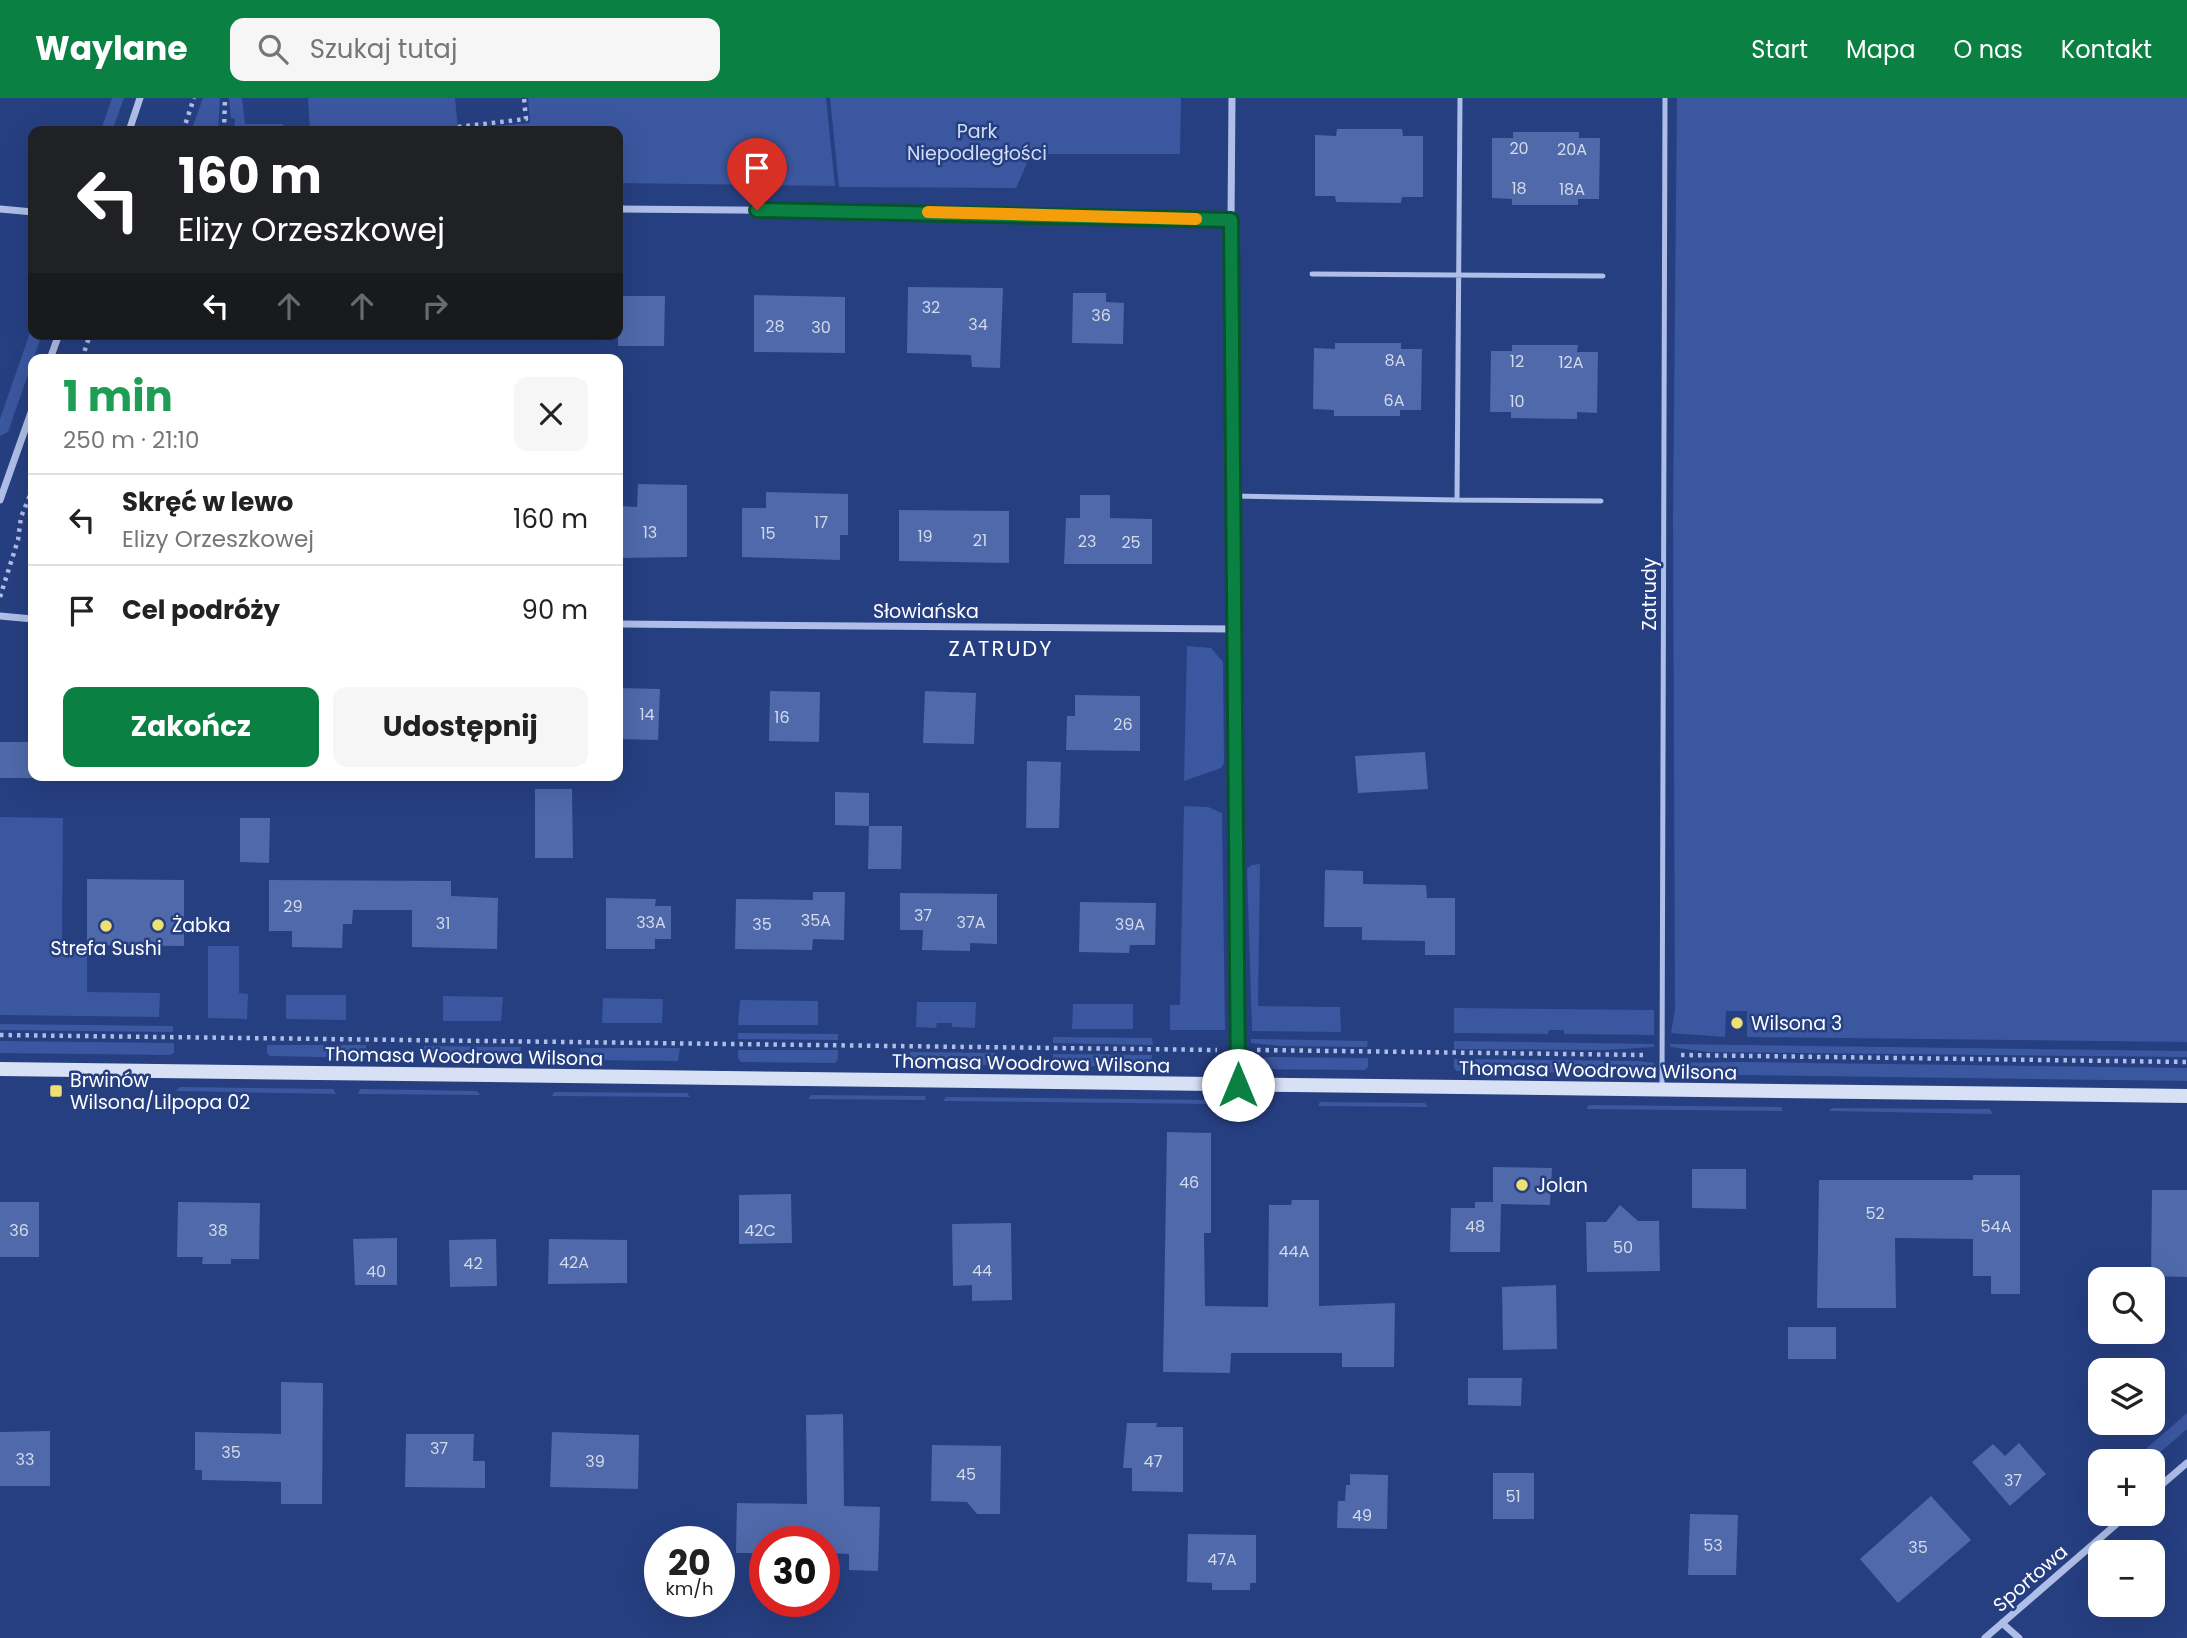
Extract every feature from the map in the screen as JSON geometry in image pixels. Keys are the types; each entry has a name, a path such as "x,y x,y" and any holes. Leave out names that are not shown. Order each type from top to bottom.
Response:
{"street":[{"path":"131,126 140,98"},
{"path":"1232,98 1233,629 1238,1085"},
{"path":"0,209 28,212"},
{"path":"623,209 858,211 1231,220"},
{"path":"0,500 28,421"},
{"path":"0,616 28,619"},
{"name":"Słowiańska","path":"623,624 1233,629"},
{"name":"Thomasa Woodrowa Wilsona","path":"0,1069 2187,1096"},
{"path":"2165,1482 2187,1463"},
{"name":"Sportowa","path":"1985,1638 2114,1526"},
{"path":"2002,1623 2019,1638"}],"lane":[{"path":"1457,500 1460,98"},
{"name":"Zatrudy","path":"1662,1090 1665,98"},
{"path":"1312,274 1602,276"},
{"path":"1233,496 1601,501"}],"path":[{"path":"185,126 194,98"},
{"path":"224,126 225,98"},
{"path":"466,126 526,119 524,98"},
{"path":"1,594 28,500"},
{"path":"0,1035 1224,1050"},
{"path":"1251,1050 1654,1055"},
{"path":"1670,1055 2187,1062"}],"green space":[{"path":"112,98 124,98 114,126 102,126"},
{"path":"203,98 220,98 218,126 193,126"},
{"path":"229,98 242,98 245,124 283,126 234,126 235,119 231,118"},
{"path":"308,98 455,98 458,126 310,126"},
{"path":"528,98 826,98 835,186 623,183 623,126 494,126 530,123"},
{"name":"Park Niepodległości","path":"830,98 1181,98 1180,154 1031,154 1016,188 839,187"},
{"path":"1677,98 2187,98 2187,1042 1747,1037 1747,1011 1726,1011 1725,1037 1671,1033 1675,1009 1673,518"},
{"path":"28,338 40,340 35,354 28,354 28,374 8,432 0,436 0,419"},
{"path":"1187,646 1211,648 1223,662 1224,763 1221,768 1184,781"},
{"path":"1184,806 1208,807 1222,813 1225,1030 1170,1030 1170,1005 1180,1005"},
{"path":"0,817 63,818 62,945 87,945 87,992 160,993 159,1017 0,1015"},
{"path":"1260,864 1258,1006 1340,1007 1341,1032 1252,1031 1247,869 1251,865"},
{"path":"208,946 239,946 239,993 248,994 247,1019 208,1018"},
{"path":"286,995 346,995 346,1020 286,1019"},
{"path":"443,996 503,997 501,1021 443,1021"},
{"path":"603,998 663,999 662,1023 602,1023"},
{"path":"740,1000 818,1001 818,1025 738,1025"},
{"path":"917,1002 976,1002 975,1028 952,1027 952,1023 937,1023 936,1028 916,1027"},
{"path":"1073,1004 1133,1004 1133,1029 1072,1029"},
{"path":"1454,1008 1654,1010 1654,1035 1564,1034 1564,1030 1549,1030 1548,1034 1454,1033"},
{"path":"0,1024 173,1026 173,1032 0,1030"},
{"path":"738,1033 838,1034 838,1040 738,1039"},
{"path":"1053,1037 1152,1038 1153,1045 1053,1043"},
{"path":"1251,1039 1368,1041 1367,1047 1283,1046 1251,1043"},
{"path":"0,1041 174,1043 174,1053 0,1053"},
{"path":"1454,1041 1654,1044 1654,1047 1605,1050 1454,1049"},
{"path":"1670,1044 2187,1051 2187,1057 1709,1052 1670,1047"},
{"path":"267,1045 366,1045 366,1054 363,1058 270,1056 267,1053"},
{"path":"424,1046 521,1047 518,1059 427,1058"},
{"path":"580,1048 680,1048 678,1061 583,1060"},
{"path":"738,1050 838,1050 838,1059 835,1063 741,1062"},
{"path":"910,1052 995,1053 994,1065 913,1064 910,1061"},
{"path":"1053,1054 1152,1055 1151,1067 1055,1066"},
{"path":"1368,1058 1368,1067 1365,1070 1256,1069 1251,1059"},
{"path":"1454,1059 1637,1061 1654,1063 1654,1069 1651,1074 1456,1071"},
{"path":"1670,1063 2187,1068 2187,1081 1672,1074 1670,1071"},
{"path":"180,1087 333,1089 336,1094 176,1091"},
{"path":"360,1089 477,1091 480,1095 358,1094"},
{"path":"554,1092 687,1093 690,1097 552,1096"},
{"path":"811,1095 925,1096 926,1100 808,1099"},
{"path":"946,1097 1215,1100 1218,1104 943,1101"},
{"path":"1320,1102 1425,1103 1428,1107 1318,1106"},
{"path":"1589,1105 1781,1107 1783,1111 1586,1109"},
{"path":"1832,1108 1990,1109 1993,1114 1829,1111"},
{"path":"2187,1413 2187,1429 2164,1449 2146,1449 2165,1435"}],"building":[{"path":"1337,129 1402,129 1403,136 1423,136 1423,197 1402,197 1401,203 1336,202 1335,196 1315,196 1315,135 1336,136"},
{"path":"1513,132 1579,132 1579,138 1600,138 1599,199 1578,199 1578,205 1512,205 1512,199 1492,198 1492,138 1513,138"},
{"path":"908,287 1003,288 1000,368 972,367 971,355 907,353"},
{"path":"1073,293 1106,293 1106,302 1124,303 1123,344 1072,343"},
{"path":"754,295 845,297 845,353 754,352"},
{"path":"623,296 665,296 664,346 618,346 618,340 623,340"},
{"path":"1335,343 1401,343 1401,349 1422,349 1421,410 1400,410 1400,416 1334,416 1334,410 1313,409 1314,348 1335,349"},
{"path":"1512,345 1578,345 1577,352 1598,352 1597,413 1577,412 1577,419 1511,418 1511,412 1490,412 1491,351 1512,351"},
{"path":"638,484 687,485 687,557 623,558 623,506 637,507"},
{"path":"766,492 848,494 848,535 840,535 840,560 742,557 742,508 766,508"},
{"path":"1080,495 1110,495 1110,518 1152,519 1152,564 1064,564 1066,518 1080,518"},
{"path":"899,510 1009,511 1009,563 899,561"},
{"path":"623,688 660,689 658,740 623,739"},
{"path":"770,691 820,692 819,742 769,741"},
{"path":"925,691 976,693 974,744 923,743"},
{"path":"1075,695 1140,696 1140,751 1066,750 1067,716 1075,716"},
{"path":"0,742 28,742 28,778 0,778"},
{"path":"1425,752 1428,789 1358,793 1355,756"},
{"path":"1027,761 1061,762 1059,828 1026,828"},
{"path":"535,789 572,789 573,858 535,858"},
{"path":"835,792 869,793 869,826 835,825"},
{"path":"240,818 270,818 269,863 240,862"},
{"path":"869,826 902,826 901,869 868,869"},
{"path":"1325,870 1363,871 1363,884 1426,885 1427,898 1455,898 1455,955 1425,955 1425,941 1362,940 1362,927 1324,927"},
{"path":"87,879 184,880 184,946 87,945"},
{"path":"269,880 451,881 451,896 498,898 497,949 412,947 412,910 353,910 352,924 343,924 342,948 292,947 292,931 269,931"},
{"path":"813,892 845,892 844,940 813,939 812,950 735,949 736,899 813,900"},
{"path":"900,893 997,894 997,944 970,943 970,951 922,950 923,930 900,930"},
{"path":"606,898 656,899 655,906 671,906 671,939 655,939 655,949 606,949"},
{"path":"1080,902 1156,903 1155,945 1130,945 1129,953 1079,952"},
{"path":"1167,1132 1211,1133 1211,1233 1204,1233 1205,1306 1268,1307 1269,1205 1291,1205 1292,1200 1319,1200 1319,1306 1395,1303 1394,1367 1342,1367 1342,1353 1231,1353 1230,1373 1163,1372"},
{"path":"1493,1167 1552,1168 1550,1205 1501,1204 1500,1252 1450,1252 1451,1208 1475,1208 1475,1202 1493,1202"},
{"path":"1692,1169 1746,1169 1746,1209 1692,1208"},
{"path":"1973,1175 2020,1175 2020,1294 1991,1294 1991,1276 1973,1276 1973,1239 1895,1238 1896,1308 1817,1308 1819,1180 1973,1180"},
{"path":"2152,1190 2187,1190 2187,1277 2165,1276 2165,1267 2151,1267"},
{"path":"791,1194 792,1243 739,1244 739,1195"},
{"path":"0,1202 39,1202 39,1257 0,1257"},
{"path":"178,1202 260,1203 259,1259 231,1259 231,1264 202,1264 203,1257 177,1257"},
{"path":"1620,1205 1638,1221 1659,1221 1660,1271 1587,1272 1586,1222 1606,1222"},
{"path":"1011,1223 1012,1300 972,1301 972,1285 953,1286 952,1224"},
{"path":"397,1238 397,1285 355,1285 353,1239"},
{"path":"496,1239 497,1286 450,1287 449,1240"},
{"path":"549,1239 627,1240 627,1283 548,1284"},
{"path":"1556,1285 1557,1349 1503,1350 1502,1287"},
{"path":"1788,1327 1836,1327 1836,1359 1788,1359"},
{"path":"1468,1378 1522,1378 1521,1406 1468,1405"},
{"path":"281,1382 323,1383 322,1504 281,1504 281,1482 202,1480 202,1470 195,1470 195,1432 281,1434"},
{"path":"843,1414 844,1506 880,1507 878,1571 849,1570 849,1554 840,1554 840,1526 749,1526 749,1553 736,1553 737,1503 807,1504 806,1415"},
{"path":"1127,1423 1157,1423 1156,1427 1183,1427 1183,1492 1132,1491 1132,1468 1123,1468"},
{"path":"50,1431 50,1486 0,1486 0,1432"},
{"path":"552,1432 639,1435 638,1489 550,1487"},
{"path":"406,1434 474,1434 473,1461 485,1461 485,1488 405,1487"},
{"path":"2019,1443 2046,1474 2010,1506 1972,1462 1993,1444 2005,1456"},
{"path":"932,1445 1001,1446 1000,1514 977,1514 967,1502 931,1501"},
{"path":"1493,1473 1534,1473 1534,1519 1493,1519"},
{"path":"1350,1474 1388,1475 1387,1529 1337,1528 1338,1501 1345,1501"},
{"path":"1931,1496 1971,1540 1898,1603 1860,1559"},
{"path":"1690,1514 1738,1515 1736,1575 1688,1575"},
{"path":"1188,1534 1256,1535 1256,1583 1250,1583 1250,1590 1212,1590 1212,1583 1187,1582"}],"slow traffic":[{"path":"928,212 1196,219"}],"place":[{"name":"Żabka","path":"158,925"},
{"name":"Strefa Sushi","path":"106,926"},
{"name":"Wilsona 3","path":"1737,1023"},
{"name":"Brwinów Wilsona/Lilpopa 02","path":"56,1091"},
{"name":"Jolan","path":"1522,1185"}],"district":[{"name":"ZATRUDY","path":"1001,649"}],"route":[{"path":"757,210 1231,220 1238,1085"}]}
